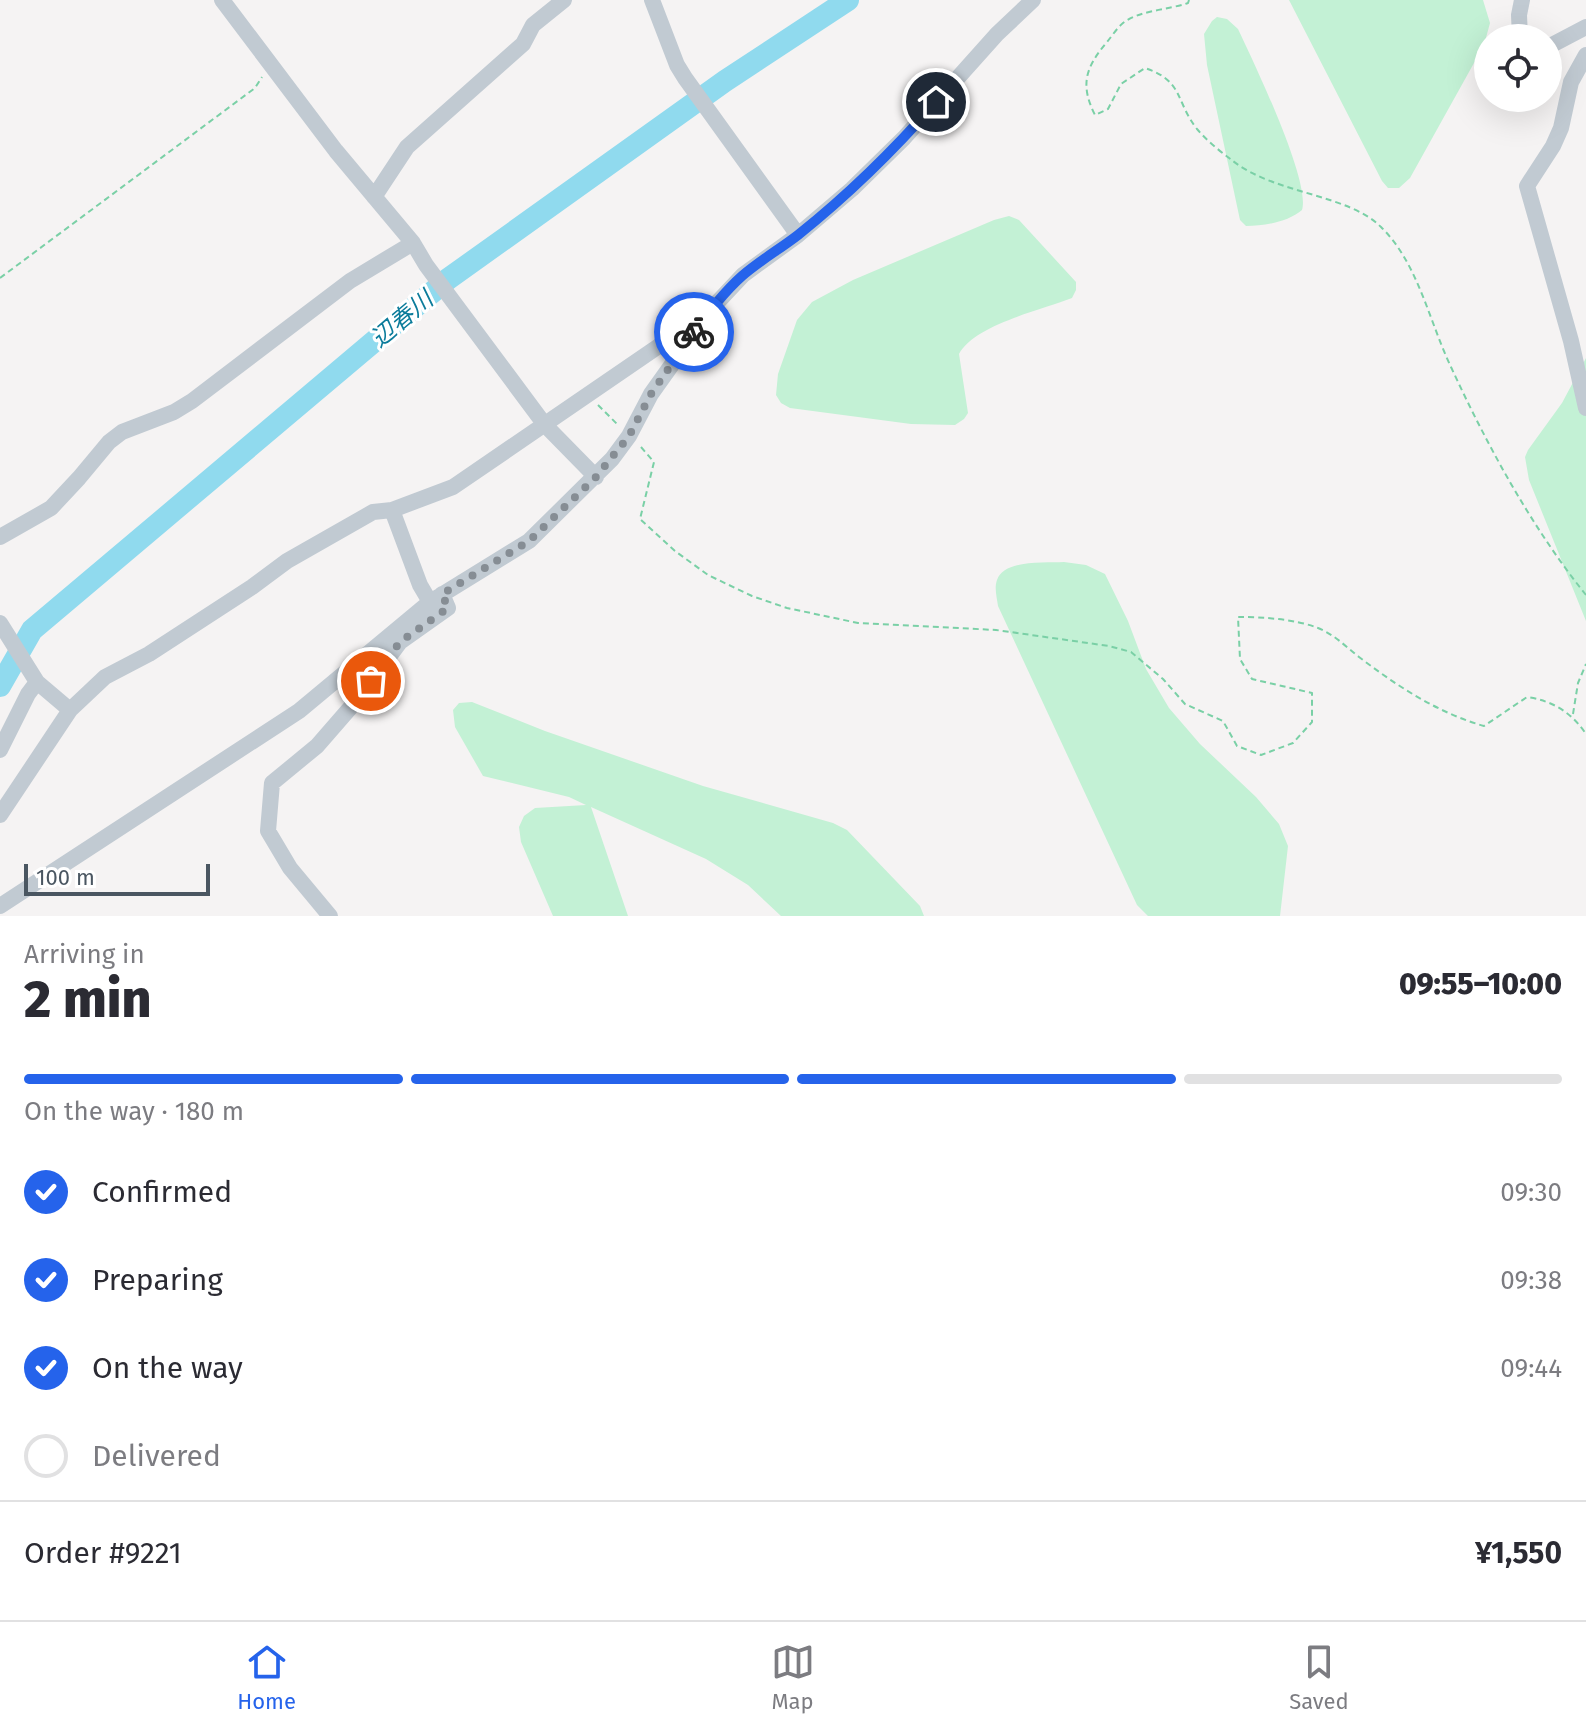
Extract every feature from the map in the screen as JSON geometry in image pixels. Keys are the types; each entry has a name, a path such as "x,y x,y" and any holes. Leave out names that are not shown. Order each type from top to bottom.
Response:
{"street":[{"path":"222,0 413,243 545,425 596,477"},
{"path":"374,197 407,147 523,44 533,25 564,0"},
{"path":"652,0 685,78 798,235"},
{"path":"0,906 299,711 436,598 529,541 596,477 632,437 651,394 713,307 743,275 798,235 852,189 904,138 997,34 1033,0"},
{"path":"1519,24 1522,0"},
{"path":"1562,40 1586,27"},
{"path":"1586,55 1571,82 1561,128 1553,146 1527,186 1571,341 1586,408"},
{"path":"0,537 51,508 109,442 122,432 174,412 192,401 350,281 413,243"},
{"path":"0,815 70,710 105,677 149,654 287,561 373,512 392,510 453,487 672,337 688,341"},
{"path":"330,916 290,868 268,831 272,783 317,746 357,700 400,642 448,608 420,585 392,510"},
{"path":"1,626 36,678 70,710"},
{"path":"0,750 36,678"}],"path":[{"path":"1189,0 1188,3 1142,14 1123,23 1098,52 1085,77 1087,99 1095,115 1108,109 1121,84 1145,68 1163,74 1173,83 1200,132 1236,164 1276,185 1366,214 1378,224 1396,242 1441,338 1449,364 1487,440 1563,567 1586,595"},
{"path":"0,278 255,88 271,63"},
{"path":"589,395 654,462 640,519 675,551 708,575 752,596 787,608 858,623 996,630 1131,652 1163,679 1185,704 1223,721 1237,746 1261,755 1293,743 1312,722 1312,693 1252,679 1240,659 1238,617 1316,627 1337,637 1358,656 1455,718 1484,726 1527,697 1542,700 1573,715 1586,734"},
{"path":"1573,715 1578,683 1586,664"}],"green space":[{"path":"1289,0 1483,0 1490,23 1474,24 1474,63 1410,178 1399,188 1388,188"},
{"path":"1217,17 1227,19 1238,29 1290,148 1298,174 1302,210 1283,220 1246,226 1240,220 1207,65 1204,34"},
{"path":"1009,216 1019,220 1076,282 1076,290 1072,298 993,327 967,344 959,354 968,413 964,419 955,425 911,424 790,408 781,403 776,395 778,374 797,320 812,302 853,280"},
{"path":"1586,358 1586,621 1529,480 1525,457 1562,403"},
{"path":"1064,562 1086,565 1105,574 1128,621 1146,669 1169,708 1279,824 1288,846 1280,916 1148,916 1137,905 998,606 996,583 1008,568"},
{"path":"472,702 703,786 833,823 847,830 920,906 924,916 781,916 748,885 706,859 591,807 628,916 553,916 521,842 519,827 524,816 535,808 586,805 569,797 483,776 455,727 453,710 459,703"}],"waterway":[{"name":"辺春川","path":"0,686 32,630 448,279 725,81 848,0"}],"way so far":[{"path":"371,681 400,642 448,608 442,594 529,541 596,477 629,436 651,394 694,332"}],"route":[{"path":"694,332 743,275 798,235 852,189 936,102"}]}
